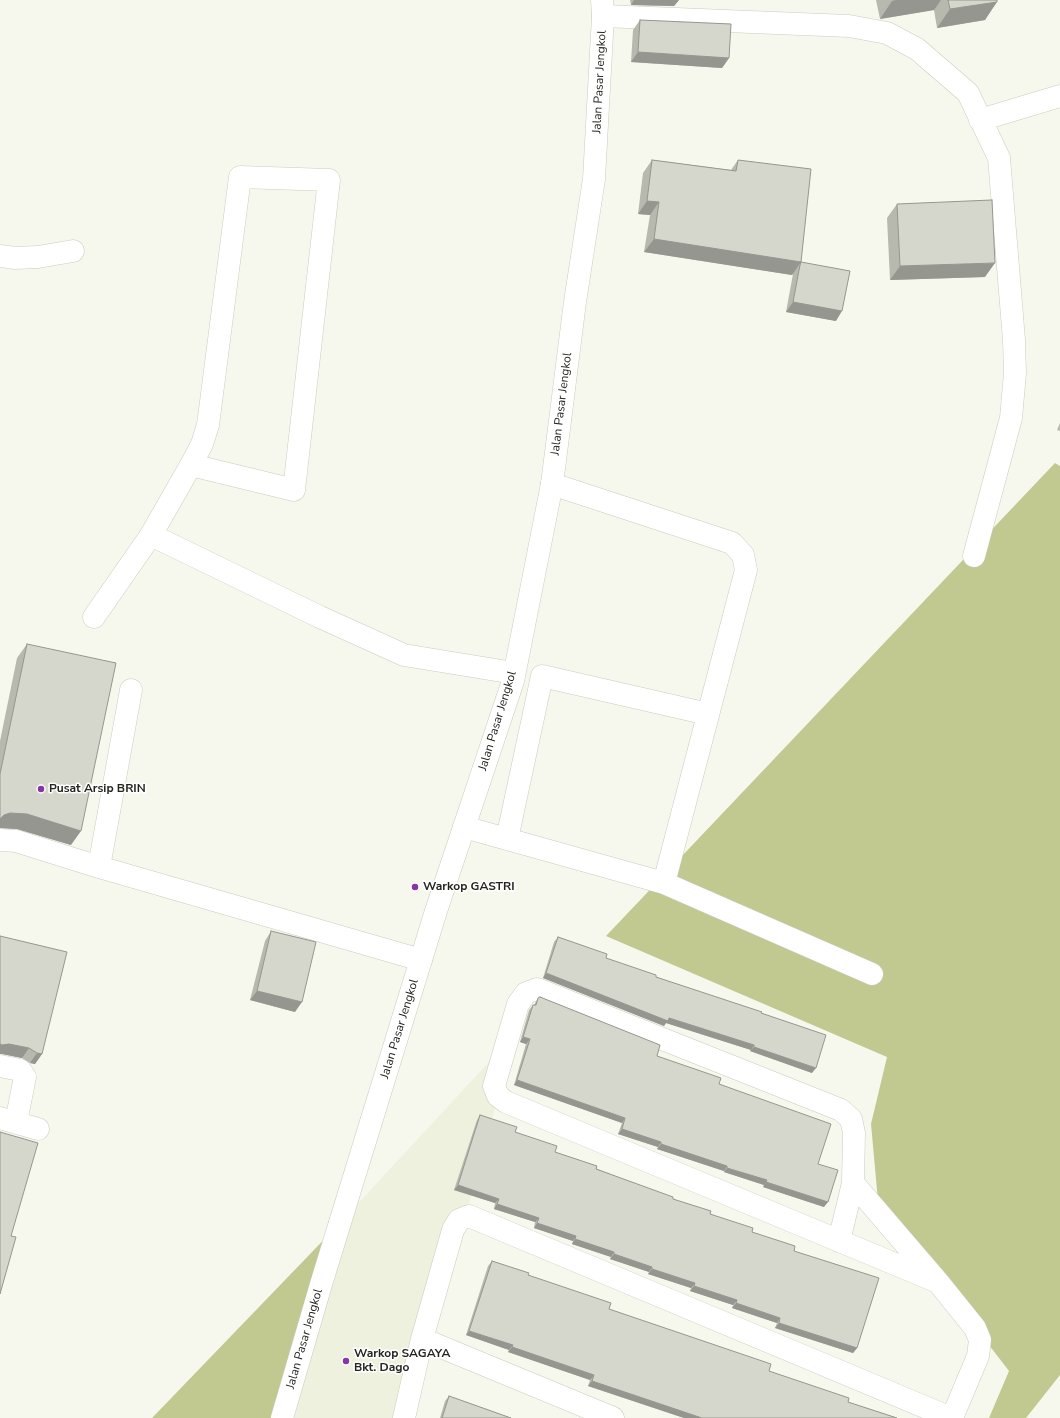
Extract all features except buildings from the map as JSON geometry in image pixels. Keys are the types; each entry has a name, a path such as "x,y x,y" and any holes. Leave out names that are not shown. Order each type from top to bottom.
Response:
{"street":[{"path":"603,8 849,26 887,33 917,49 968,93 999,158 1014,340 1015,373 1011,418 974,556"},
{"name":"Jalan Pasar Jengkol","path":"282,1418 322,1281 436,911 514,673 552,484 575,302 594,179 603,8"},
{"path":"980,120 1060,96"},
{"path":"94,617 151,535 202,444 208,425 240,177 329,180 294,490 191,465"},
{"path":"0,256 16,258 38,257 73,251"},
{"path":"552,484 732,543 743,555 746,570 664,883"},
{"path":"151,535 320,617 404,655 514,673"},
{"path":"507,839 542,676 708,714"},
{"path":"99,868 131,690"},
{"path":"464,827 664,883 872,974"},
{"path":"0,840 16,841 99,868 421,960"},
{"path":"839,1241 853,1183 854,1133 851,1120 841,1110 537,988 526,993 518,1004 494,1086 498,1096 506,1102 839,1241 938,1282"},
{"path":"0,1066 20,1070 25,1077 8,1120 38,1129"},
{"path":"404,1418 422,1339 453,1230 459,1220 469,1216 952,1418 978,1356 980,1340 974,1328 938,1282 853,1183"},
{"path":"422,1339 613,1418"}],"shaded area":[{"path":"515,1034 411,1418 282,1418 338,1225"}],"green space":[{"path":"1055,463 1060,466 1060,1375 1026,1418 989,1418 1009,1371 878,1201 871,1124 887,1057 606,936"},
{"path":"338,1225 282,1418 152,1418"}],"place":[{"name":"Pusat Arsip BRIN","path":"41,789"},
{"name":"Warkop GASTRI","path":"415,887"},
{"name":"Warkop SAGAYA Bkt. Dago","path":"346,1361"}]}
